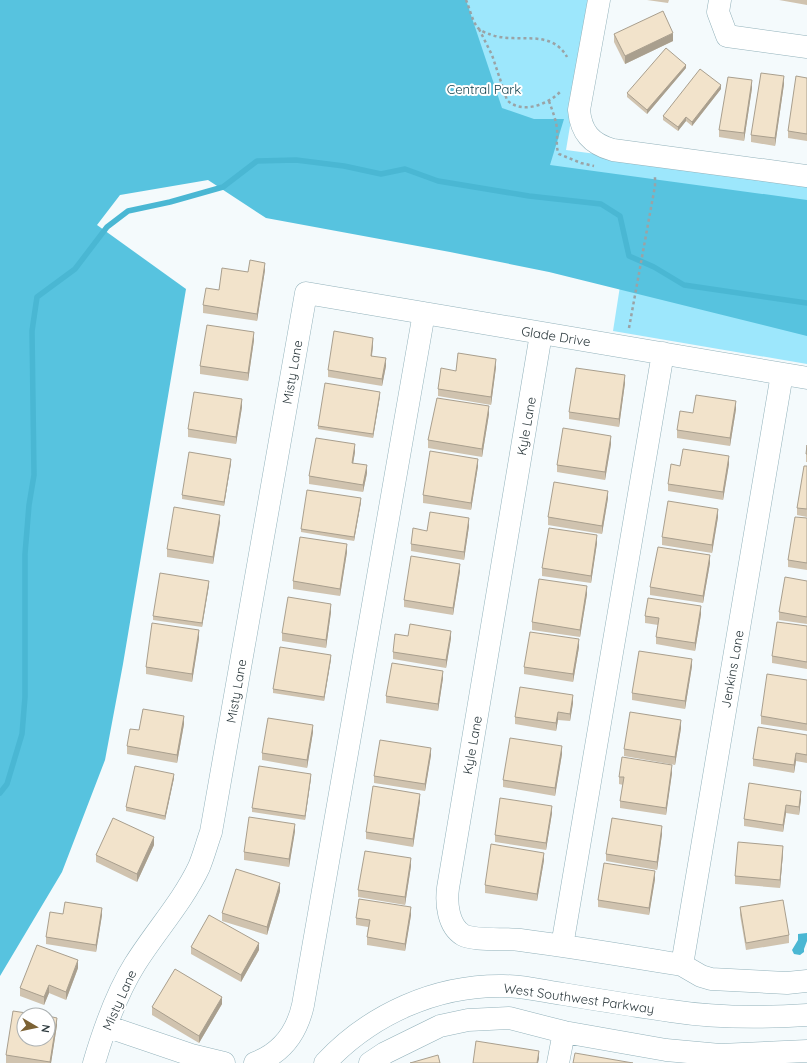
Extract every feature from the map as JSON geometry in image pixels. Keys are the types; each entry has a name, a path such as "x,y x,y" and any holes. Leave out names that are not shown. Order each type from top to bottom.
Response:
{"street":[{"path":"599,0 579,110 582,127 592,140 605,148 613,150 807,176"},
{"path":"720,0 718,12 727,36 807,47"},
{"name":"Glade Drive","path":"306,293 807,378"},
{"name":"Misty Lane","path":"94,1063 113,1007 134,965 191,882 211,832 306,293"},
{"path":"255,1063 276,1052 286,1043 295,1031 304,1005 424,313"},
{"name":"Kyle Lane","path":"541,334 447,897 448,908 453,923 461,934 467,937 519,940 682,965"},
{"path":"562,946 663,353"},
{"name":"Jenkins Lane","path":"682,965 782,374"},
{"path":"682,965 701,976 711,979 787,983 807,981"},
{"name":"West Southwest Parkway","path":"325,1063 338,1050 371,1024 409,1004 447,992 484,987 521,987 697,1014 757,1017 807,1015"},
{"path":"370,1063 385,1053 440,1026 468,1020 509,1018 564,1032 666,1050 720,1054 807,1051"},
{"path":"106,1026 191,1055 224,1063"},
{"path":"558,1063 564,1032"}],"path":[{"path":"466,0 492,55 507,100 511,104 524,106 540,105 556,96 564,86"},
{"path":"479,29 487,34 499,37 532,38 551,42 558,45 563,50 568,62"},
{"path":"632,313 655,186"}],"green space":[{"name":"Central Park","path":"0,0 591,0 566,150 807,182 807,364 613,331 633,203"},
{"path":"0,0 466,0 502,108 534,119 564,119 550,165 807,200 807,336 549,272 266,218 208,180 120,195 97,225 186,289 123,664 105,760 62,872 0,976"}],"shaded area":[{"path":"807,933 807,941 804,952 800,955 794,954 792,950 798,940 798,934"}],"building":[{"path":"663,11 673,33 625,56 614,34"},
{"path":"666,48 686,65 647,110 627,93"},
{"path":"700,69 721,85 692,122 686,117 678,127 663,116"},
{"path":"761,73 784,76 775,138 751,135"},
{"path":"796,76 807,78 807,134 788,131"},
{"path":"728,77 752,80 744,133 719,130"},
{"path":"250,260 265,263 257,314 203,305 206,288 219,290 222,268 248,272"},
{"path":"207,325 254,332 248,373 200,366"},
{"path":"334,331 373,338 371,356 386,358 382,379 328,370"},
{"path":"458,353 496,359 491,397 438,389 441,368 456,371"},
{"path":"576,368 625,375 619,419 569,412"},
{"path":"325,383 380,392 373,434 318,426"},
{"path":"194,392 242,399 236,437 188,429"},
{"path":"696,395 736,401 730,438 677,430 680,411 693,413"},
{"path":"437,398 489,406 482,449 428,440"},
{"path":"563,428 611,436 605,472 557,465"},
{"path":"316,438 355,444 352,463 367,465 363,485 309,476"},
{"path":"683,449 729,456 723,492 668,484 671,464 680,466"},
{"path":"430,451 478,459 471,503 423,495"},
{"path":"189,452 231,459 224,502 182,495"},
{"path":"804,466 807,466 807,509 797,508"},
{"path":"554,482 608,491 602,526 548,517"},
{"path":"307,490 361,498 354,537 301,529"},
{"path":"668,501 718,509 712,545 662,537"},
{"path":"174,507 220,515 213,557 167,549"},
{"path":"430,512 469,518 464,552 411,544 413,528 427,531"},
{"path":"795,517 807,518 807,563 788,560"},
{"path":"549,528 597,535 591,576 542,568"},
{"path":"300,537 347,544 340,589 293,581"},
{"path":"658,547 710,555 703,596 650,587"},
{"path":"411,556 460,564 453,608 404,600"},
{"path":"160,573 209,581 202,623 153,616"},
{"path":"785,577 807,581 807,617 779,612"},
{"path":"539,579 587,586 580,630 532,622"},
{"path":"288,597 331,604 326,640 282,633"},
{"path":"648,598 701,606 695,643 656,637 659,618 645,616"},
{"path":"777,622 807,626 807,662 772,656"},
{"path":"152,623 199,630 192,674 146,667"},
{"path":"410,624 451,631 446,660 393,652 395,634 408,636"},
{"path":"530,632 579,639 573,674 524,667"},
{"path":"280,647 331,655 324,697 273,689"},
{"path":"639,651 692,659 685,701 632,693"},
{"path":"392,663 443,671 438,704 386,696"},
{"path":"767,674 807,680 807,724 761,716"},
{"path":"520,687 573,695 570,714 558,712 556,723 515,717"},
{"path":"143,709 184,716 177,755 127,746 130,729 139,730"},
{"path":"630,712 681,720 675,757 624,749"},
{"path":"268,718 313,725 307,760 262,753"},
{"path":"758,727 807,735 807,755 796,753 794,765 753,759"},
{"path":"510,738 562,746 555,788 503,780"},
{"path":"380,740 431,748 425,784 374,776"},
{"path":"622,757 672,765 666,808 620,801 624,777 619,777"},
{"path":"135,766 174,774 165,816 126,807"},
{"path":"259,766 311,774 305,816 252,808"},
{"path":"749,783 801,791 799,807 786,805 783,825 744,819"},
{"path":"373,786 420,794 413,839 366,832"},
{"path":"500,798 552,806 546,843 495,835"},
{"path":"249,817 295,824 289,859 244,852"},
{"path":"113,818 154,837 137,874 96,855"},
{"path":"612,818 662,826 657,862 606,854"},
{"path":"738,842 783,846 780,880 735,876"},
{"path":"491,844 544,853 537,894 485,885"},
{"path":"365,851 411,858 405,897 358,890"},
{"path":"604,863 655,871 649,908 598,900"},
{"path":"236,869 280,883 267,927 222,913"},
{"path":"359,899 411,907 405,944 367,937 370,920 356,918"},
{"path":"783,900 789,935 746,943 740,907"},
{"path":"65,902 102,908 96,945 46,937 50,912 63,914"},
{"path":"209,915 259,943 241,975 191,947"},
{"path":"37,945 78,960 66,992 49,985 44,997 20,988"},
{"path":"175,969 222,997 199,1036 152,1007"},
{"path":"13,1011 16,1011 16,1047 52,1047 50,1062 6,1055"},
{"path":"476,1041 539,1051 537,1063 473,1063"},
{"path":"575,1053 633,1063 573,1063"},
{"path":"438,1055 440,1063 410,1063"}],"waterway":[{"path":"0,793 7,784 22,734 25,697 25,554 29,505 34,475 32,331 37,297 75,269 107,227 128,211 170,202 223,187 257,161 296,160 344,166 381,174 405,169 438,181 529,196 601,204 620,216 629,256 654,267 684,285 807,303"}]}
